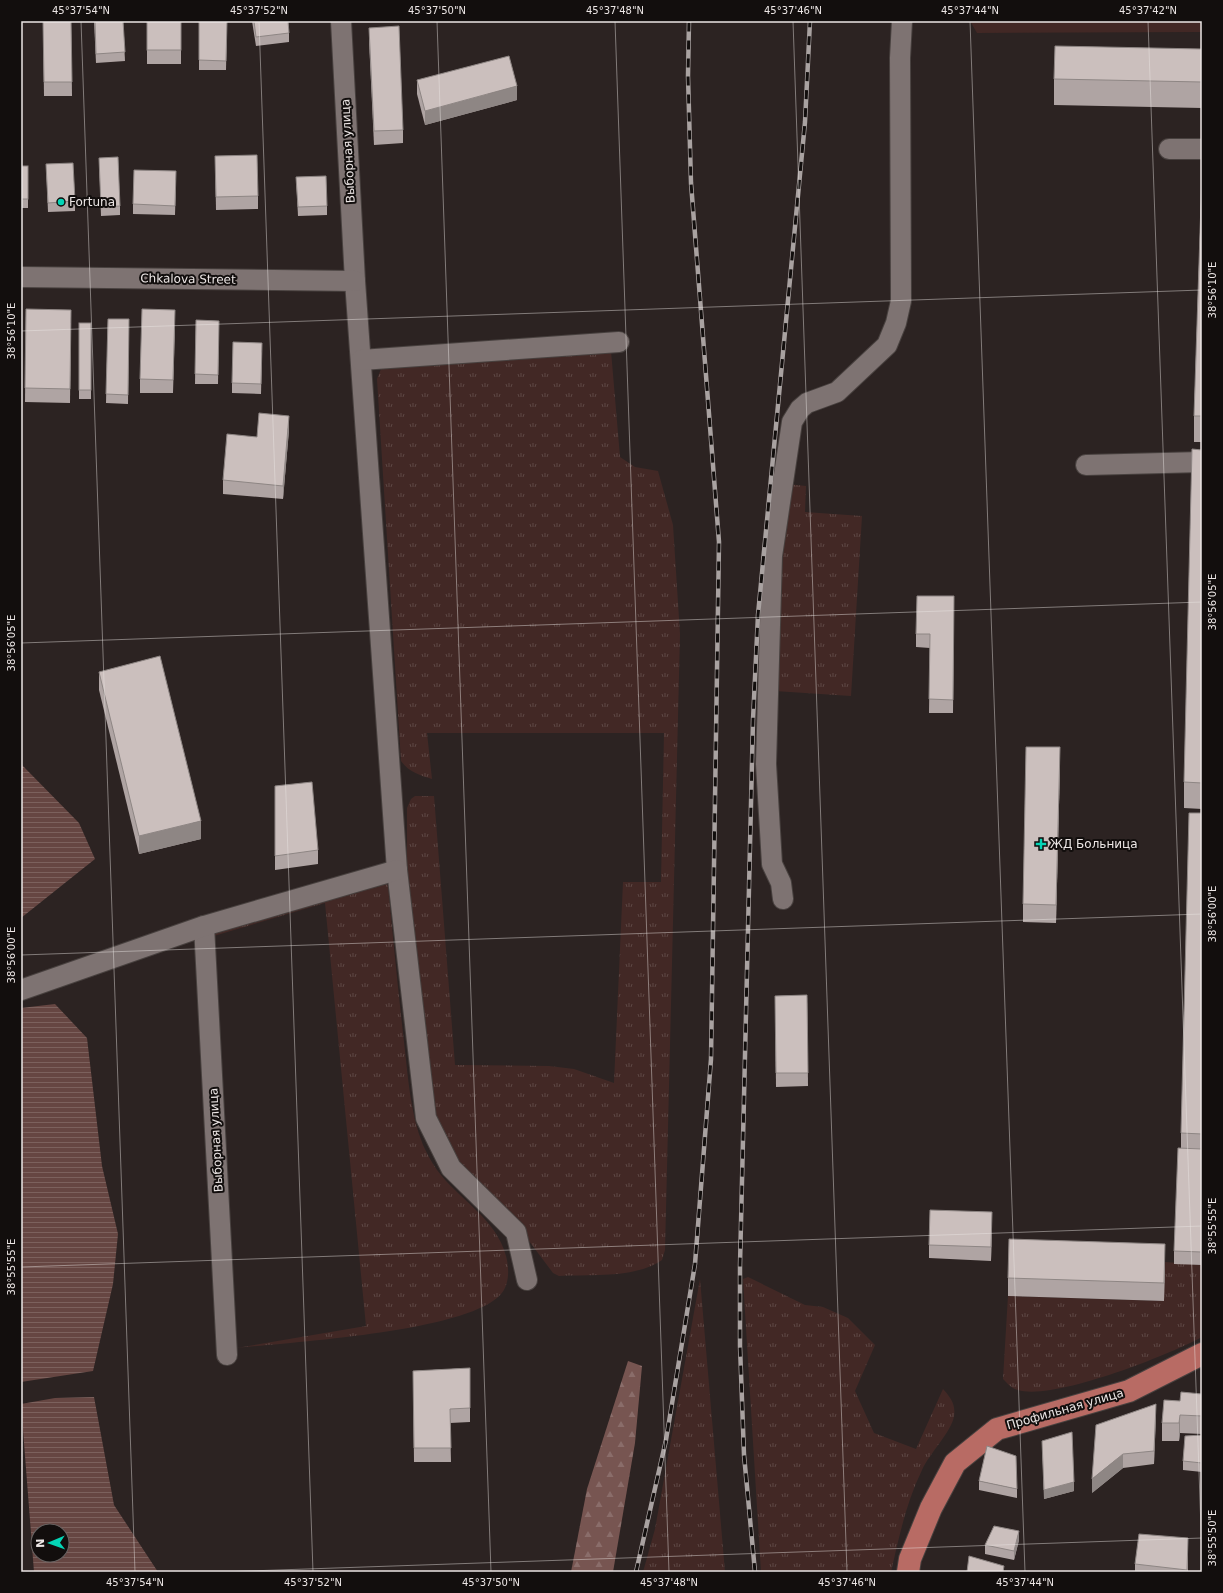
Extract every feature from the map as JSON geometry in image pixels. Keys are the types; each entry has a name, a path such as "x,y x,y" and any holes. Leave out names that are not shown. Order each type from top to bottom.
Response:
{"main road":[{"name":"Профильная улица","path":"908,1572 910,1559 931,1508 956,1463 998,1429 1129,1391 1202,1354"}],"street":[{"name":"Выборная улица","path":"341,21 355,280 397,870 426,1118 451,1168 516,1232 527,1280"},
{"path":"783,899 781,883 772,868 766,764 773,548 792,422 804,405 837,392 883,349 889,342 899,313 901,301 900,58 902,21"},
{"path":"1169,149 1202,150"},
{"name":"Chkalova Street","path":"21,277 355,280"},
{"path":"361,360 619,342"},
{"path":"1086,465 1202,462"},
{"path":"21,990 204,926 397,870"},
{"name":"Выборная улица","path":"204,926 227,1355"}],"green space":[{"path":"970,21 1202,21 1202,32 977,33"},
{"path":"611,351 620,457 635,467 658,471 673,525 680,634 665,1250 662,1260 639,1270 626,1273 559,1276 553,1273 520,1229 471,1183 435,1129 407,876 407,808 411,799 415,796 434,796 455,1065 549,1066 574,1069 614,1083 623,882 661,882 664,733 427,733 432,779 411,770 404,765 401,761 377,379 381,369 386,366"},
{"path":"787,484 806,486 805,512 862,516 851,696 775,691"},
{"path":"384,883 388,885 408,1081 415,1120 423,1145 437,1170 485,1220 501,1243 508,1265 506,1285 501,1294 482,1307 453,1318 377,1333 237,1348 366,1326 325,903 207,938 208,934"},
{"path":"1165,1262 1202,1265 1202,1337 1139,1365 1083,1383 1057,1389 1035,1392 1018,1390 1011,1387 1003,1379 1008,1296 1163,1301"},
{"path":"748,1277 805,1305 823,1307 848,1318 875,1345 855,1391 874,1433 916,1449 943,1389 952,1401 954,1416 952,1422 949,1429 925,1464 916,1482 904,1520 891,1572 761,1572 743,1279"},
{"path":"700,1279 725,1572 643,1572 655,1529"},
{"path":"628,1361 642,1366 635,1443 613,1572 571,1572 587,1489"}],"shaded area":[{"path":"21,764 79,823 95,859 21,918"},
{"path":"55,1004 87,1038 102,1166 118,1234 113,1284 93,1371 21,1382 21,1008"},
{"path":"94,1397 114,1505 158,1572 34,1572 33,1563 70,1563 70,1523 30,1523 21,1404 55,1398"}],"building":[{"path":"43,21 71,21 72,82 44,82"},
{"path":"95,21 123,21 125,52 96,54"},
{"path":"147,21 181,21 181,50 147,50"},
{"path":"199,21 227,21 226,61 199,60"},
{"path":"254,21 288,21 289,33 256,37"},
{"path":"399,26 403,130 374,131 369,28"},
{"path":"1055,46 1202,49 1202,82 1054,79"},
{"path":"509,56 517,86 425,111 417,80"},
{"path":"257,155 258,196 216,197 215,156"},
{"path":"118,157 120,206 101,207 99,158"},
{"path":"73,163 75,201 48,203 46,164"},
{"path":"21,166 28,166 28,199 21,199"},
{"path":"134,170 176,171 175,206 133,204"},
{"path":"1202,172 1202,416 1194,416"},
{"path":"326,176 327,206 298,207 296,177"},
{"path":"26,309 71,310 70,389 25,388"},
{"path":"142,309 175,310 173,380 140,379"},
{"path":"108,319 129,319 128,395 106,394"},
{"path":"196,320 219,321 218,375 195,374"},
{"path":"79,323 91,323 91,390 79,390"},
{"path":"233,342 262,343 261,384 232,383"},
{"path":"259,413 289,416 283,486 223,480 227,434 257,437"},
{"path":"1192,449 1202,450 1202,783 1184,782"},
{"path":"917,596 954,596 953,700 929,699 930,634 916,634"},
{"path":"160,656 201,821 139,836 99,672"},
{"name":"ЖД Больница","path":"1026,747 1060,747 1056,905 1023,904"},
{"path":"312,782 318,850 275,856 275,786"},
{"path":"1189,813 1202,813 1202,1134 1181,1133"},
{"path":"807,995 808,1073 776,1073 775,996"},
{"path":"1178,1148 1202,1149 1202,1252 1174,1251"},
{"path":"930,1210 992,1212 991,1247 929,1245"},
{"path":"1009,1239 1165,1244 1164,1283 1008,1278"},
{"path":"470,1368 470,1408 450,1409 451,1448 414,1448 413,1371"},
{"path":"1181,1392 1202,1394 1202,1416 1180,1415 1179,1423 1162,1423 1164,1400 1180,1401"},
{"path":"1156,1404 1154,1451 1123,1454 1092,1479 1096,1425"},
{"path":"1072,1432 1074,1482 1044,1490 1042,1441"},
{"path":"1202,1435 1202,1463 1183,1461 1185,1436"},
{"path":"987,1446 1016,1456 1017,1489 979,1481"},
{"path":"994,1526 1019,1531 1014,1551 985,1545"},
{"path":"1139,1534 1188,1538 1187,1570 1135,1564"},
{"path":"969,1556 1004,1566 1003,1572 967,1572"}],"railway":[{"path":"636,1572 666,1440 695,1264 711,1059 719,542 691,183 688,76 689,21"},
{"path":"755,1572 744,1455 740,1346 740,1265 753,720 758,615 805,122 810,21"}],"place":[{"name":"Fortuna","path":"61,202"},
{"name":"ЖД Больница","path":"1041,844"}]}
